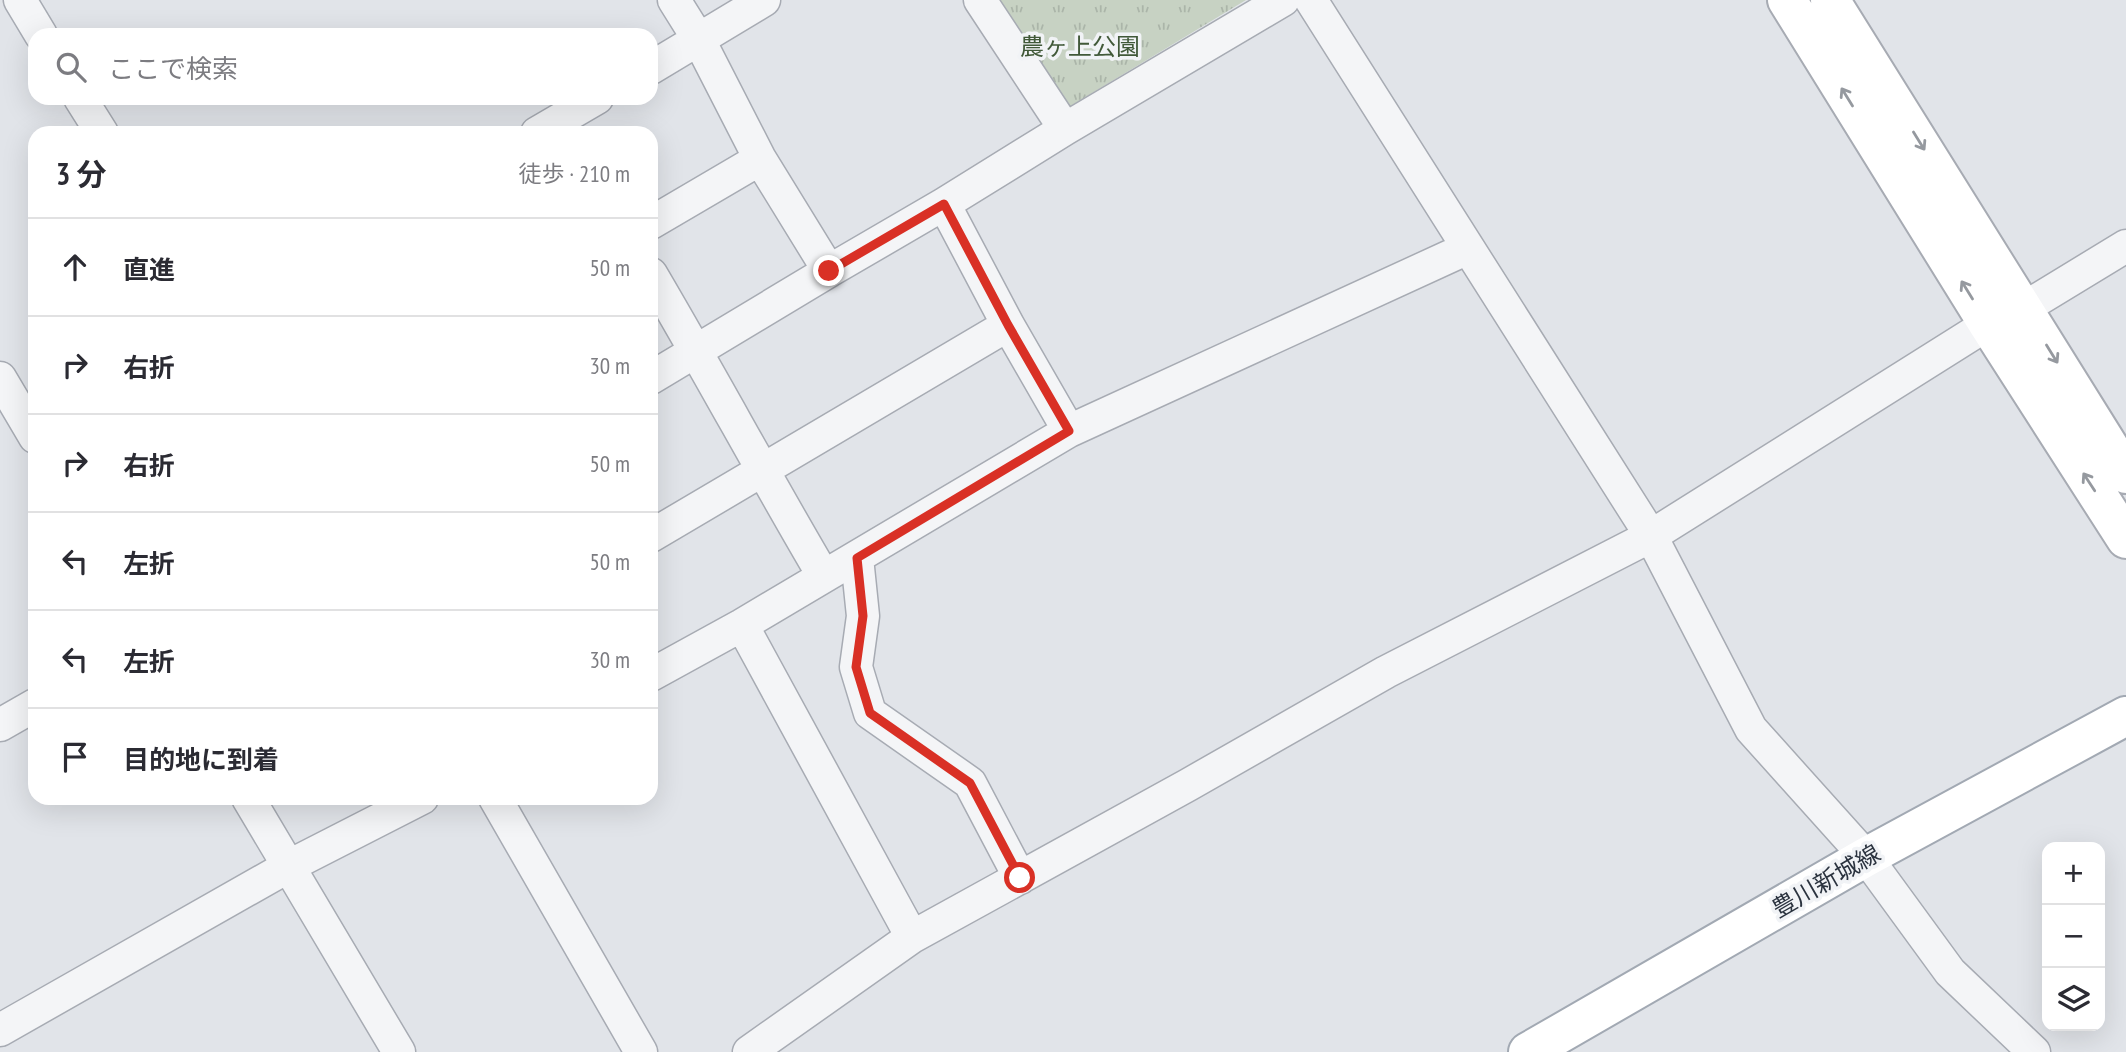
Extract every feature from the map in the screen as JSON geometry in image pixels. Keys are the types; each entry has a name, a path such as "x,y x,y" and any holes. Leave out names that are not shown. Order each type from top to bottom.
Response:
{"street":[{"path":"20,0 37,28"},
{"path":"674,0 699,40 760,159 829,271"},
{"path":"658,64 764,0"},
{"path":"980,0 1065,129"},
{"path":"658,374 1283,0"},
{"path":"1311,0 1651,537 1751,729 1866,857 1950,972 2019,1047"},
{"path":"1787,0 1988,324 2126,539"},
{"path":"1830,0 2126,474"},
{"path":"84,105 98,126"},
{"path":"559,126 587,105"},
{"path":"658,219 760,159"},
{"path":"944,204 1008,325 1069,431"},
{"path":"2024,308 2126,246"},
{"path":"658,671 857,558 1069,431 1468,248"},
{"path":"658,286 823,575"},
{"path":"749,1052 912,937 1386,673 1651,537 1988,324"},
{"path":"658,532 1008,325"},
{"path":"0,379 23,423"},
{"path":"857,558 863,616 856,667 870,713 970,783 1020,878"},
{"path":"742,625 912,937"},
{"path":"0,725 28,709"},
{"name":"豊川新城線","path":"1528,1052 1866,857 2126,716"},
{"path":"252,805 399,1052"},
{"path":"0,1030 289,866 408,805"},
{"path":"499,805 641,1052"}],"green space":[{"name":"農ヶ上公園","path":"997,0 1246,0 1064,110"}],"route":[{"path":"829,271 944,204 1008,325 1069,431 857,558 863,616 856,667 870,713 970,783 1020,878"}]}
